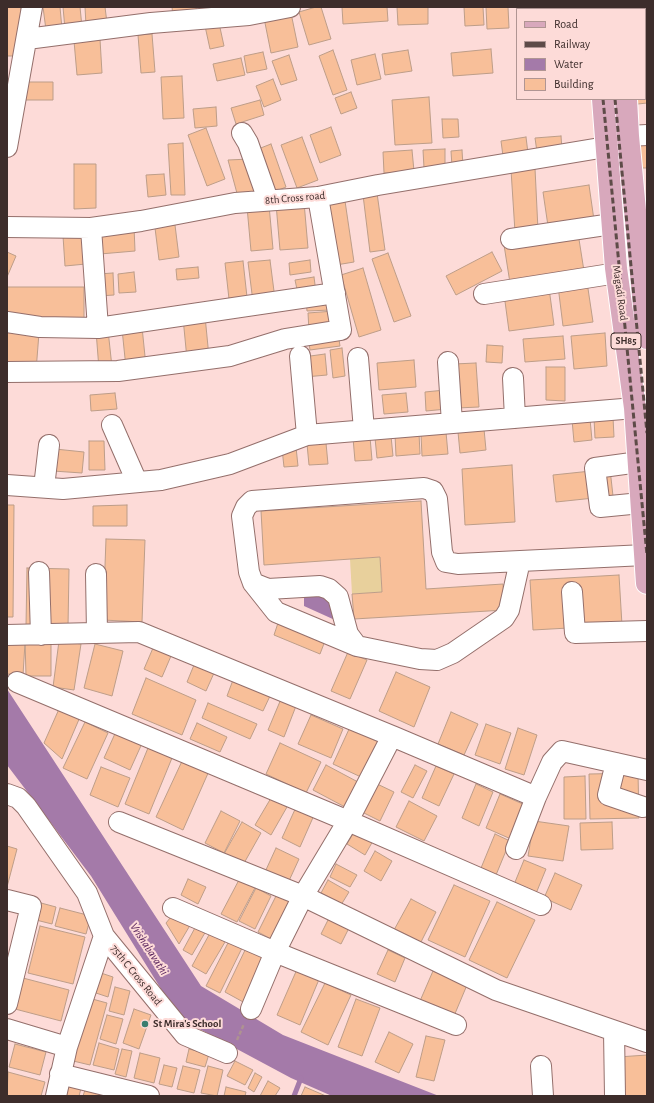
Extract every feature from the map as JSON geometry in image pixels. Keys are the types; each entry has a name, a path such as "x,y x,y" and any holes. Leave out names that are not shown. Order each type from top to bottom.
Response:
{"main road":[{"name":"Magadi Road","path":"603,100 617,274 635,408 647,583"},
{"name":"Magadi Road","path":"626,100 637,136 647,338"}],"street":[{"path":"7,147 15,61 27,39 32,7"},
{"path":"27,39 151,23 249,15 290,7"},
{"path":"242,133 248,143 268,200"},
{"name":"8th Cross road","path":"7,227 91,228 141,221 235,203 318,197 378,185 606,147 637,136"},
{"path":"7,372 118,371 230,356 285,339 341,330 318,197"},
{"path":"511,239 612,224"},
{"path":"91,228 98,328"},
{"path":"484,294 617,274"},
{"path":"7,322 40,327 98,328 335,293"},
{"path":"300,356 307,435"},
{"path":"358,358 364,430"},
{"path":"448,362 452,423"},
{"path":"513,378 515,418"},
{"path":"7,485 63,489 161,480 230,464 307,435 635,408"},
{"path":"112,425 137,482"},
{"path":"44,488 49,445"},
{"path":"639,462 595,468 600,507 642,503"},
{"path":"520,561 509,610 504,618 453,653 437,660 420,660 357,646 276,612 253,583 249,572 242,516 246,507 252,501 424,488 433,491 437,500 442,552 446,562 458,564 520,561 645,555"},
{"path":"39,572 41,634"},
{"path":"96,574 97,633"},
{"path":"253,583 268,589 320,586 329,589 338,597 348,634 357,646"},
{"path":"572,592 575,633 647,631"},
{"path":"7,635 139,632 536,797"},
{"path":"17,682 348,821 541,906"},
{"path":"249,1014 275,952 303,896 348,821 392,736"},
{"path":"516,849 536,797 552,762 562,751 647,770"},
{"path":"616,763 608,795 643,807"},
{"path":"7,781 13,796 87,893 104,936"},
{"path":"119,822 303,896 496,990 647,1042"},
{"path":"7,900 31,906 7,1004"},
{"path":"173,908 275,952 456,1025"},
{"name":"75th C Cross Road","path":"56,1096 67,1047 104,936"},
{"name":"75th C Cross Road","path":"104,936 185,1035 231,1049"},
{"path":"7,1029 67,1047"},
{"path":"614,1031 615,1096"},
{"path":"541,1066 543,1096"},
{"path":"60,1074 149,1096"}],"path":[{"path":"231,1049 249,1014"}],"shaded area":[{"path":"380,557 382,592 352,594 350,559"}],"water":[{"path":"346,593 346,625 304,606 304,596"},
{"name":"Vrishabavathi","path":"7,689 201,986 283,1035 439,1096 332,1096 291,1078 179,1018 91,876 7,765"}],"building":[{"path":"7,7 21,7 20,56 7,56"},
{"path":"43,7 60,7 62,29 46,30"},
{"path":"63,7 80,7 82,27 65,29"},
{"path":"85,7 105,7 107,23 86,25"},
{"path":"172,7 196,7 197,15 173,17"},
{"path":"321,7 331,39 309,45 299,12"},
{"path":"342,7 387,7 388,21 343,24"},
{"path":"397,7 428,7 428,24 398,25"},
{"path":"464,7 483,7 484,25 465,26"},
{"path":"486,7 508,7 509,28 487,29"},
{"path":"551,7 577,7 577,8"},
{"path":"646,10 647,10 646,34"},
{"path":"291,13 298,47 271,53 264,18"},
{"path":"219,23 224,46 210,49 205,26"},
{"path":"152,34 155,72 141,73 138,35"},
{"path":"100,39 102,73 77,75 74,41"},
{"path":"491,49 493,73 453,76 451,53"},
{"path":"333,50 347,90 333,95 319,56"},
{"path":"408,50 412,71 385,75 382,54"},
{"path":"263,52 267,69 247,73 244,56"},
{"path":"375,54 381,79 357,85 351,60"},
{"path":"289,55 297,80 281,85 272,61"},
{"path":"241,58 245,75 217,81 213,64"},
{"path":"182,76 184,118 163,119 161,77"},
{"path":"273,79 281,100 264,107 256,86"},
{"path":"24,82 53,82 53,100 24,100"},
{"path":"647,90 647,103 629,105 628,100 646,100"},
{"path":"351,92 357,108 341,114 335,98"},
{"path":"429,97 432,143 395,145 392,100"},
{"path":"260,100 264,115 236,124 231,108"},
{"path":"216,107 217,126 195,128 193,109"},
{"path":"442,119 458,119 459,137 443,138"},
{"path":"331,127 341,155 320,163 310,135"},
{"path":"206,128 225,179 207,186 188,135"},
{"path":"561,136 562,150 537,152 535,138"},
{"path":"302,137 318,180 297,188 281,145"},
{"path":"526,137 528,153 503,156 501,141"},
{"path":"183,143 185,195 171,195 168,144"},
{"path":"647,143 647,168 635,168 634,144"},
{"path":"271,144 286,187 269,194 253,151"},
{"path":"445,149 445,167 424,168 423,150"},
{"path":"412,150 414,171 384,173 383,152"},
{"path":"462,150 463,166 452,167 451,151"},
{"path":"250,159 261,197 238,197 228,160"},
{"path":"74,164 96,164 96,208 74,209"},
{"path":"535,168 538,230 515,232 511,170"},
{"path":"164,174 166,195 148,197 146,175"},
{"path":"589,185 594,220 548,226 543,192"},
{"path":"377,193 385,250 370,252 363,195"},
{"path":"345,201 354,262 336,265 327,203"},
{"path":"304,202 308,248 280,250 276,204"},
{"path":"269,205 273,249 251,251 247,207"},
{"path":"174,217 179,257 159,260 154,220"},
{"path":"134,226 135,251 100,254 98,229"},
{"path":"578,233 584,271 510,283 504,245"},
{"path":"84,234 86,264 65,266 63,236"},
{"path":"7,252 16,256 7,277"},
{"path":"492,252 502,271 456,295 446,276"},
{"path":"388,253 411,316 394,322 372,259"},
{"path":"270,260 275,299 253,302 248,262"},
{"path":"310,260 311,272 290,275 289,263"},
{"path":"243,261 247,297 229,299 225,263"},
{"path":"198,267 199,278 177,280 176,269"},
{"path":"363,268 381,330 359,337 341,275"},
{"path":"134,272 136,292 119,293 118,274"},
{"path":"113,273 114,295 99,296 98,274"},
{"path":"314,277 316,292 298,294 295,280"},
{"path":"587,282 593,322 563,326 558,286"},
{"path":"7,287 84,287 84,318 7,319"},
{"path":"549,288 554,325 509,331 504,294"},
{"path":"330,299 331,310 307,311 306,300"},
{"path":"334,311 335,329 309,331 308,313"},
{"path":"205,316 209,357 187,359 183,318"},
{"path":"142,327 146,366 126,368 122,329"},
{"path":"7,330 39,333 36,371 7,369"},
{"path":"108,330 112,367 99,369 96,331"},
{"path":"338,333 340,346 310,350 308,337"},
{"path":"605,333 607,366 574,369 571,336"},
{"path":"563,336 565,359 525,362 523,339"},
{"path":"487,345 503,346 502,363 486,362"},
{"path":"342,348 345,376 333,378 330,350"},
{"path":"325,354 327,375 305,377 303,357"},
{"path":"414,360 416,387 379,390 377,363"},
{"path":"476,363 479,407 457,408 454,364"},
{"path":"546,367 565,367 565,401 546,400"},
{"path":"445,390 447,409 426,411 425,392"},
{"path":"115,393 117,409 91,411 90,395"},
{"path":"406,393 408,412 384,414 382,395"},
{"path":"613,417 614,437 595,438 594,418"},
{"path":"590,419 592,440 574,442 572,420"},
{"path":"484,429 486,450 460,453 458,432"},
{"path":"446,432 448,454 422,456 421,434"},
{"path":"419,433 420,454 396,456 395,435"},
{"path":"391,436 393,456 377,458 375,438"},
{"path":"370,437 372,460 355,461 353,438"},
{"path":"89,441 104,441 105,470 89,470"},
{"path":"326,443 328,464 309,465 307,444"},
{"path":"296,447 298,466 284,467 282,449"},
{"path":"55,449 84,452 82,473 53,471"},
{"path":"512,465 515,522 465,525 462,469"},
{"path":"610,469 613,496 556,502 553,475"},
{"path":"421,501 426,589 503,584 505,610 354,619 352,594 382,592 380,557 264,565 261,511"},
{"path":"7,505 14,505 13,617 7,617"},
{"path":"127,505 127,526 93,526 93,506"},
{"path":"106,539 145,540 142,622 103,620"},
{"path":"27,568 69,569 68,627 26,626"},
{"path":"619,575 622,625 533,630 530,580"},
{"path":"278,623 325,641 320,654 274,635"},
{"path":"25,640 51,640 51,676 26,676"},
{"path":"59,641 81,644 74,690 53,687"},
{"path":"7,642 25,643 23,675 7,674"},
{"path":"95,644 123,651 112,696 84,688"},
{"path":"153,648 171,656 162,677 144,669"},
{"path":"348,652 367,660 350,699 331,691"},
{"path":"194,665 214,673 206,691 187,682"},
{"path":"396,672 430,687 414,727 379,711"},
{"path":"146,678 196,700 182,735 132,714"},
{"path":"233,680 270,696 263,711 227,696"},
{"path":"281,699 296,706 284,737 268,730"},
{"path":"208,703 257,724 250,739 202,718"},
{"path":"59,709 80,717 62,759 44,743"},
{"path":"451,712 478,724 464,755 438,744"},
{"path":"311,715 343,729 331,758 298,744"},
{"path":"85,722 108,733 87,779 63,768"},
{"path":"197,723 227,737 220,752 190,739"},
{"path":"486,724 511,733 500,764 475,755"},
{"path":"118,727 144,739 130,770 104,758"},
{"path":"350,727 378,741 361,777 333,764"},
{"path":"518,728 537,735 524,775 505,769"},
{"path":"280,743 321,762 306,793 266,774"},
{"path":"148,748 172,758 149,814 125,804"},
{"path":"183,759 209,771 183,830 156,817"},
{"path":"326,765 358,782 345,807 313,790"},
{"path":"415,765 427,771 413,798 401,792"},
{"path":"436,766 454,774 439,806 422,798"},
{"path":"101,767 130,778 118,807 90,795"},
{"path":"638,773 639,818 590,819 589,774"},
{"path":"585,776 586,819 564,819 564,777"},
{"path":"373,782 394,792 380,821 360,811"},
{"path":"476,784 493,792 479,826 462,818"},
{"path":"500,794 525,805 511,839 486,828"},
{"path":"271,798 287,807 271,835 255,825"},
{"path":"409,801 437,816 424,841 396,827"},
{"path":"297,805 315,813 300,847 282,838"},
{"path":"221,811 240,821 224,853 205,843"},
{"path":"534,821 569,826 563,861 528,856"},
{"path":"242,822 261,833 243,865 224,854"},
{"path":"612,822 613,849 581,850 580,823"},
{"path":"356,829 374,839 365,855 347,844"},
{"path":"495,834 510,841 496,875 481,868"},
{"path":"7,846 17,849 7,887"},
{"path":"276,848 299,859 288,883 265,872"},
{"path":"375,851 392,861 381,881 364,871"},
{"path":"524,860 546,869 535,896 513,887"},
{"path":"336,864 357,875 350,887 330,877"},
{"path":"555,873 582,885 571,910 544,898"},
{"path":"240,878 256,886 237,922 221,914"},
{"path":"188,879 206,887 198,904 181,895"},
{"path":"328,880 349,892 341,905 321,893"},
{"path":"454,885 490,901 465,957 428,940"},
{"path":"256,888 271,896 255,929 239,921"},
{"path":"278,892 297,902 277,942 258,932"},
{"path":"411,899 436,912 420,944 394,930"},
{"path":"497,902 535,920 507,978 469,960"},
{"path":"41,903 56,907 52,924 36,920"},
{"path":"60,908 91,916 86,934 55,926"},
{"path":"175,912 192,922 179,944 166,923"},
{"path":"330,916 350,926 341,944 321,934"},
{"path":"40,926 85,937 73,984 28,973"},
{"path":"196,926 206,931 192,955 183,950"},
{"path":"210,933 225,942 206,974 192,966"},
{"path":"229,941 242,948 220,993 206,986"},
{"path":"247,946 269,957 245,1003 225,992"},
{"path":"388,950 405,958 395,982 377,974"},
{"path":"298,967 320,977 300,1025 277,1015"},
{"path":"433,971 467,985 454,1016 420,1001"},
{"path":"98,972 113,977 108,997 93,992"},
{"path":"23,978 69,990 61,1021 15,1009"},
{"path":"325,983 351,995 328,1045 301,1032"},
{"path":"115,987 130,991 124,1015 109,1011"},
{"path":"85,997 107,1003 90,1065 69,1060"},
{"path":"356,999 380,1008 362,1056 338,1047"},
{"path":"134,1009 151,1015 139,1049 123,1043"},
{"path":"107,1015 123,1019 116,1044 100,1039"},
{"path":"389,1032 413,1044 399,1073 375,1062"},
{"path":"426,1036 445,1040 434,1081 416,1077"},
{"path":"99,1043 119,1049 114,1070 93,1065"},
{"path":"15,1044 46,1052 40,1075 9,1067"},
{"path":"122,1049 132,1051 126,1077 115,1074"},
{"path":"189,1049 209,1054 205,1067 186,1062"},
{"path":"140,1053 160,1058 154,1083 134,1078"},
{"path":"647,1055 647,1096 620,1096 618,1057"},
{"path":"235,1061 253,1070 245,1085 227,1076"},
{"path":"164,1065 177,1068 172,1087 159,1084"},
{"path":"183,1066 200,1070 194,1093 177,1089"},
{"path":"208,1066 223,1070 217,1096 201,1093"},
{"path":"8,1072 45,1082 41,1096 7,1096"},
{"path":"255,1073 262,1077 254,1092 248,1088"},
{"path":"66,1077 83,1081 79,1096 61,1096"},
{"path":"268,1081 280,1088 275,1096 260,1096"},
{"path":"87,1084 105,1089 103,1096 83,1096"},
{"path":"226,1087 246,1092 245,1096 224,1096"},
{"path":"305,1087 326,1096 301,1096"}],"waterway":[{"path":"294,1096 301,1078"}],"railway":[{"path":"603,100 647,555"},
{"path":"615,100 647,433"}],"place":[{"name":"St Mira's School","path":"145,1024"}]}
